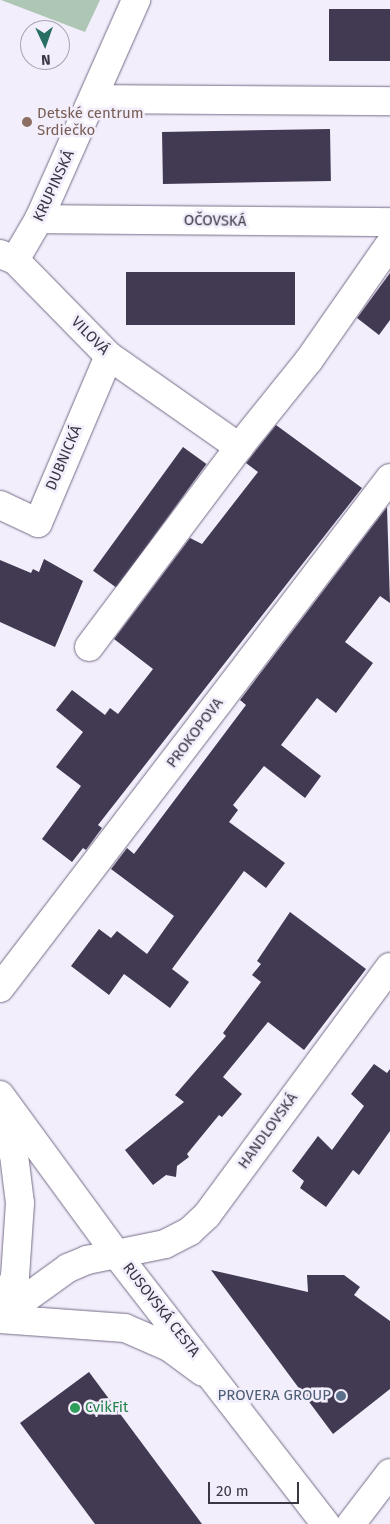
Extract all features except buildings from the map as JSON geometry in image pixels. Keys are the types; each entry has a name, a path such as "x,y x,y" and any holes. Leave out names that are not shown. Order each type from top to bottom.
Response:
{"street":[{"name":"KRUPINSKÁ","path":"8,257 39,219 94,99 136,0"},
{"path":"94,99 390,101"},
{"name":"OČOVSKÁ","path":"39,219 390,222"},
{"path":"89,647 239,447 309,360 390,244"},
{"name":"VILOVÁ","path":"8,257 109,356 239,447"},
{"name":"DUBNICKÁ","path":"0,506 38,523 109,356"},
{"name":"PROKOPOVA","path":"0,988 390,478"},
{"name":"HANDLOVSKÁ","path":"0,1318 68,1268 165,1244 190,1231 207,1215 390,967"},
{"name":"RUSOVSKÁ CESTA","path":"0,1094 117,1255 220,1385 326,1524"},
{"path":"0,1108 14,1155 20,1203 15,1277 0,1312"},
{"path":"0,1318 125,1328 169,1347 220,1385"},
{"path":"352,1524 390,1473"}],"green space":[{"path":"1,0 100,0 85,32 70,26 70,20 54,20"}],"place":[{"name":"Detské centrum Srdiečko","path":"27,122"},
{"name":"PROVERA GROUP","path":"341,1396"},
{"name":"CvikFit","path":"75,1408"}]}
